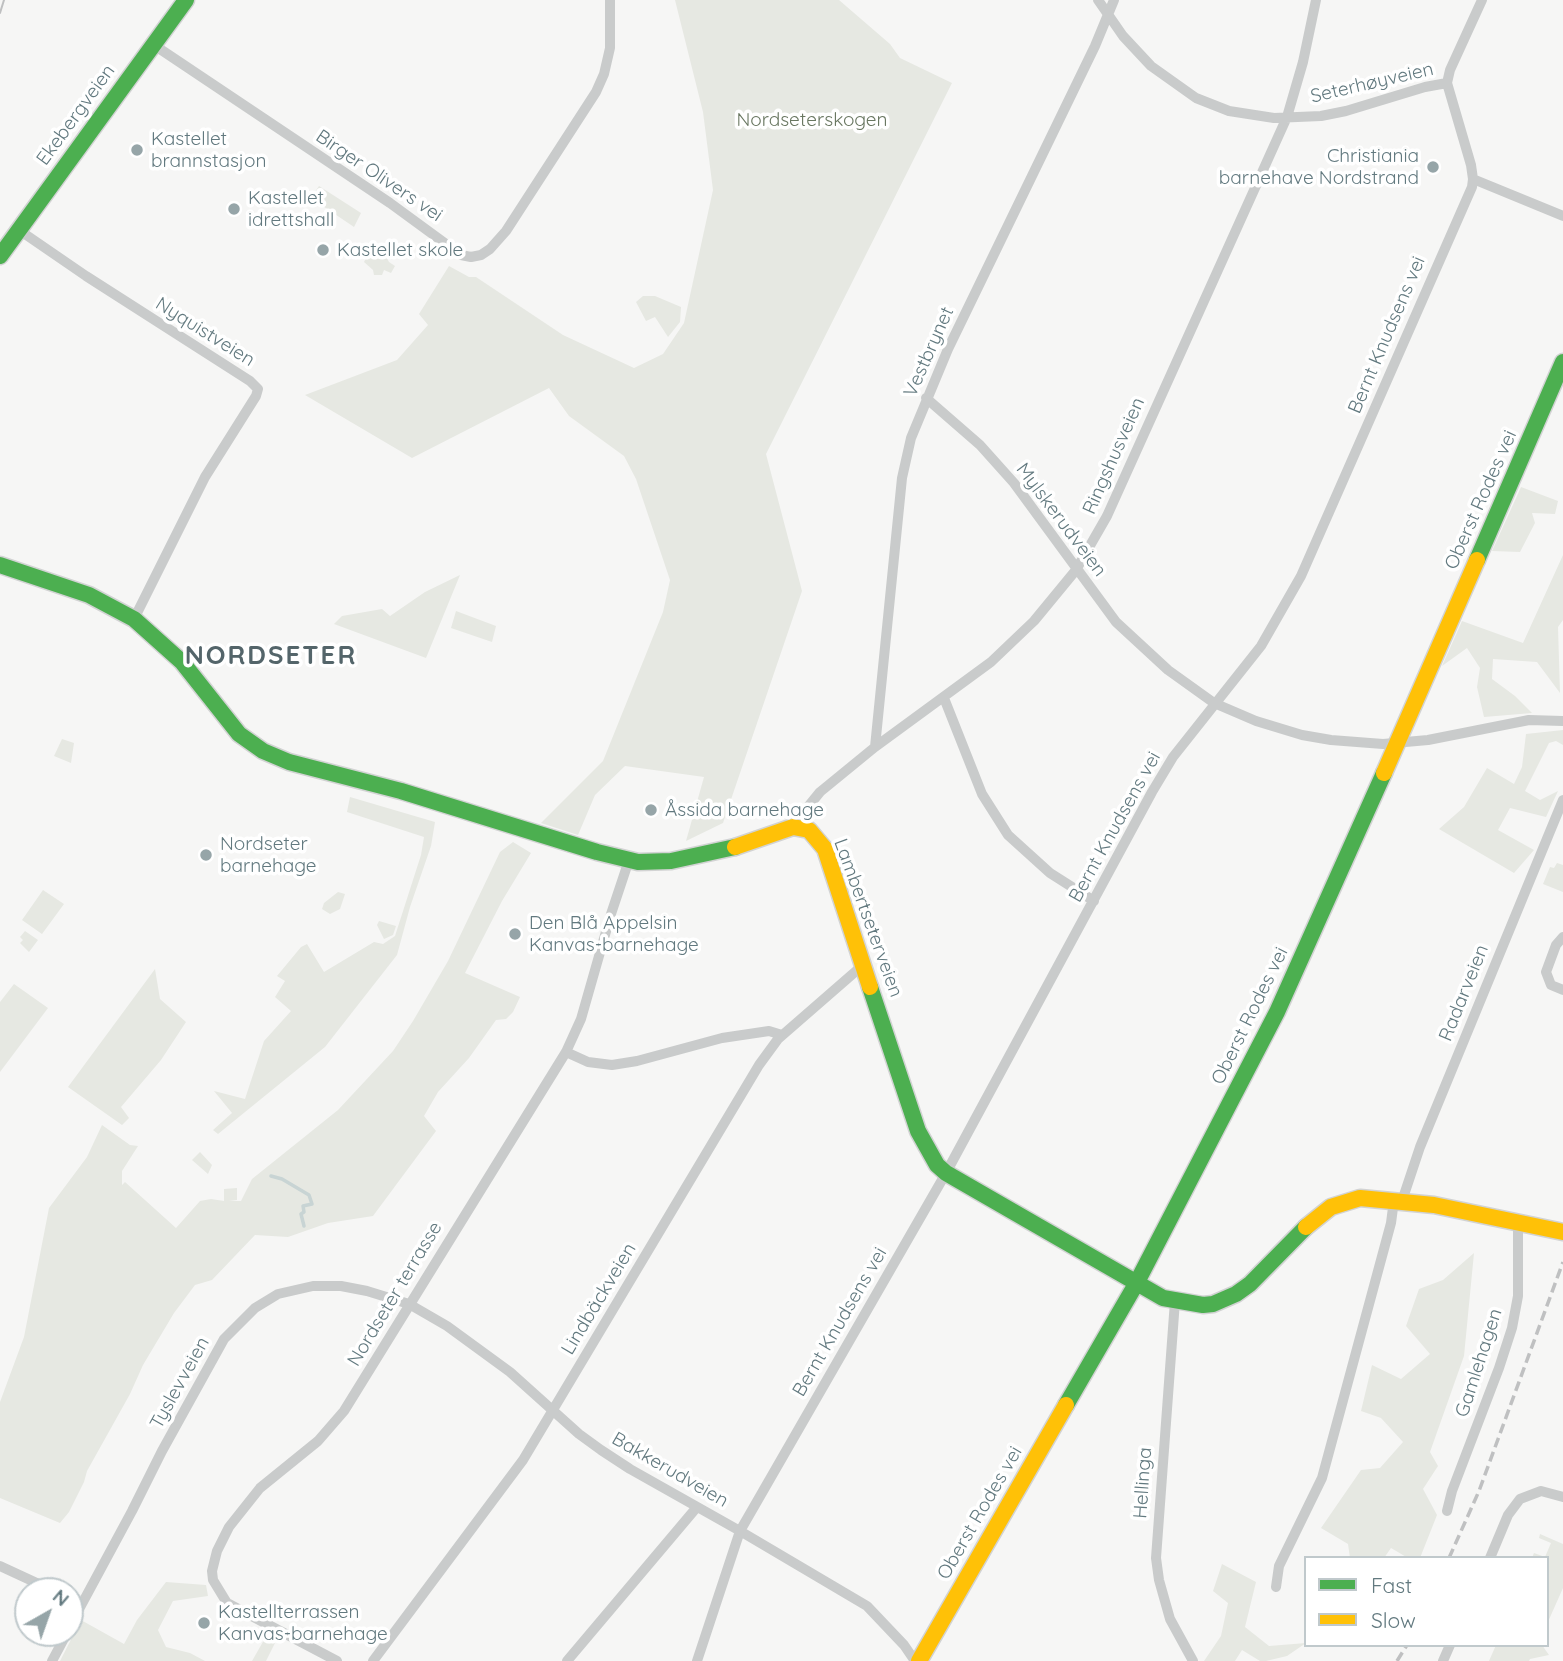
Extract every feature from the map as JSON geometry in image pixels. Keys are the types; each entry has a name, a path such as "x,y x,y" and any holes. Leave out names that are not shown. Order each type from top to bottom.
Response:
{"main road":[{"name":"Ekebergveien","path":"0,256 186,0"},
{"name":"Oberst Rodes vei","path":"917,1661 1136,1284 1292,981 1563,362"},
{"path":"0,565 89,595 134,619 182,662 239,734 274,757 401,790 629,860 664,861 692,857 802,827"},
{"name":"Lambertseterveien","path":"802,827 814,834 825,849 921,1139 937,1166 1136,1284 1175,1301 1203,1305 1230,1297 1250,1284 1315,1218 1331,1207 1360,1198 1398,1200 1561,1231"}],"street":[{"name":"Birger Olivers vei","path":"154,45 390,203 461,255 471,257 490,249 506,231 596,92 604,74 610,48 610,0"},
{"name":"Seterhøyveien","path":"1098,0 1107,15 1151,66 1196,98 1239,114 1274,118 1321,116 1447,83"},
{"name":"Vestbrynet","path":"875,747 901,478 911,438 926,398 1095,46 1114,0"},
{"name":"Ringshusveien","path":"802,827 807,808 820,792 1011,644 1051,603 1076,570 1107,516 1287,117 1303,62 1316,0"},
{"path":"1482,0 1450,70 1447,83 1458,114 1474,179 1563,216"},
{"name":"Bernt Knudsens vei","path":"697,1661 740,1531 946,1173 1172,757 1261,646 1301,576 1474,179"},
{"name":"Nyquistveien","path":"19,230 75,270 250,381 258,389 205,477 134,619"},
{"name":"Mylskerudveien","path":"926,398 980,445 1014,483 1101,604 1128,634 1168,670 1214,703 1256,722 1331,740 1397,743 1429,740 1529,720 1563,720"},
{"path":"944,698 982,794 1008,835 1050,873 1094,901"},
{"name":"Radarveien","path":"1276,1587 1279,1566 1322,1478 1398,1200 1563,800"},
{"name":"Nordseter terrasse","path":"337,1661 227,1603 213,1580 214,1561 229,1527 245,1504 266,1481 318,1441 337,1420 566,1052 581,1019 629,860"},
{"path":"1563,937 1556,945 1546,972 1551,985 1563,990"},
{"name":"Lindbäckveien","path":"373,1661 520,1464 759,1065 782,1035 863,965"},
{"path":"566,1052 588,1062 611,1065 637,1061 722,1038 769,1031 782,1035"},
{"name":"Gamlehagen","path":"1447,1511 1512,1328 1518,1296 1518,1221"},
{"name":"Tyslevveien","path":"84,1587 216,1352 244,1317 278,1294 313,1286 341,1286 409,1304"},
{"name":"Hellinga","path":"1175,1301 1156,1558 1170,1619 1193,1661"},
{"name":"Bakkerudveien","path":"409,1304 447,1326 502,1366 601,1450 867,1606 917,1661"},
{"path":"1491,1556 1508,1515 1520,1499 1541,1491 1563,1497"},
{"path":"566,1661 697,1507"},
{"path":"0,1566 24,1577"}],"green space":[{"name":"Nordseterskogen","path":"675,0 839,0 890,44 900,58 952,83 766,454 802,591 723,823 686,841 704,777 625,766 595,795 578,835 541,823 603,761 663,612 670,580 636,479 624,456 569,416 549,388 412,458 305,395 397,360 428,325 419,314 449,266 469,277 476,277 563,335 634,368 663,354 684,323 713,190 703,112"},
{"path":"319,186 361,213 354,227 311,198"},
{"path":"374,242 385,245 384,252 389,262 395,266 391,273 384,270 382,275 374,275 373,270 364,262"},
{"path":"643,296 655,296 681,307 680,322 668,337 655,317 646,321 636,302"},
{"path":"1521,487 1558,501 1555,514 1532,513 1535,523 1520,552 1492,551"},
{"path":"1563,555 1563,620 1558,627 1560,693 1537,662 1493,659 1492,679 1532,713 1484,717 1477,687 1480,668 1467,648 1442,666 1462,621 1523,643"},
{"path":"460,575 426,658 334,624 342,616 382,609 390,616 425,592"},
{"path":"456,611 496,626 492,642 451,628"},
{"path":"1563,730 1563,745 1556,741 1549,743 1525,791 1540,800 1558,791 1546,817 1510,808 1498,830 1534,850 1514,873 1439,829 1464,807 1487,768 1514,784 1522,767 1526,734"},
{"path":"62,739 74,743 71,763 54,756"},
{"path":"350,797 435,822 431,846 397,955 325,1047 218,1134 213,1130 232,1113 214,1091 245,1099 264,1041 291,1011 275,997 285,981 277,976 301,947 307,944 324,972 374,942 383,944 395,936 421,855 424,837 347,812"},
{"path":"513,842 531,853 502,901 465,973 520,997 513,1012 506,1019 496,1020 469,1058 438,1092 424,1116 436,1131 373,1216 328,1223 288,1237 255,1235 212,1280 195,1285 174,1313 143,1365 87,1471 69,1512 60,1523 0,1498 0,1402 24,1337 49,1208 87,1157 102,1125 130,1145 138,1146 122,1171 122,1185 125,1182 176,1228 200,1201 224,1201 224,1189 237,1188 237,1200 229,1201 241,1201 252,1179 338,1110 393,1051 448,961 500,852"},
{"path":"1557,863 1563,865 1563,892 1543,884 1550,867 1554,868"},
{"path":"43,890 64,904 42,934 22,920"},
{"path":"338,892 345,894 340,909 330,914 322,909 324,903"},
{"path":"379,921 396,926 393,935 384,939 377,925"},
{"path":"25,931 38,940 29,952 20,943 23,940 20,937"},
{"path":"155,969 160,999 186,1022 161,1060 121,1107 129,1118 122,1125 68,1087"},
{"path":"14,984 48,1008 0,1072 0,1002"},
{"path":"200,1152 212,1165 208,1174 192,1160"},
{"path":"1474,1253 1464,1356 1430,1452 1438,1466 1423,1489 1437,1515 1421,1556 1405,1556 1391,1548 1385,1556 1350,1556 1348,1544 1321,1528 1361,1470 1380,1468 1403,1442 1381,1418 1361,1411 1372,1365 1401,1379 1430,1354 1406,1326 1419,1289 1443,1280"},
{"path":"1540,1534 1563,1544 1563,1588 1549,1620 1549,1556 1545,1556 1551,1543 1539,1538"},
{"path":"1222,1564 1256,1582 1245,1627 1269,1646 1304,1644 1287,1656 1266,1661 1260,1661 1242,1650 1235,1661 1204,1661 1221,1636 1228,1603 1213,1591"},
{"path":"166,1582 206,1585 208,1596 173,1601 158,1630 166,1647 190,1653 205,1661 60,1661 67,1647 84,1647 84,1622 124,1644 137,1620"},
{"path":"268,1633 277,1639 266,1661 252,1661"},
{"path":"1495,1647 1543,1647 1549,1655 1529,1661 1489,1661"}],"waterway":[{"path":"271,1176 282,1179 309,1195 312,1204 303,1206 304,1212 301,1214 304,1226"}],"tram line":[{"path":"0,13 4,0"}],"railway":[{"path":"1450,1556 1479,1491 1563,1262"},
{"path":"1397,1661 1406,1647"}],"traffic: fast":[{"path":"0,256 186,0"},
{"path":"1477,560 1563,362"},
{"path":"0,565 89,595 134,619 182,662 239,734 263,751 289,762 401,791 597,852 638,862 671,861 735,847"},
{"path":"1066,1405 1136,1284 1277,1012 1384,773"},
{"path":"870,987 918,1131 937,1165 946,1173 1163,1298 1203,1305 1213,1304 1236,1294 1250,1284 1306,1227"}],"traffic: slow":[{"path":"1384,773 1477,560"},
{"path":"735,847 793,827 809,830 825,849 870,987"},
{"path":"1306,1227 1331,1207 1360,1198 1434,1205 1563,1232"},
{"path":"919,1661 1066,1405"}],"place":[{"name":"Kastellet brannstasjon","path":"137,150"},
{"name":"Christiania barnehave Nordstrand","path":"1433,167"},
{"name":"Kastellet idrettshall","path":"234,209"},
{"name":"Kastellet skole","path":"323,250"},
{"name":"Åssida barnehage","path":"651,810"},
{"name":"Nordseter barnehage","path":"206,855"},
{"name":"Den Blå Appelsin Kanvas-barnehage","path":"515,934"},
{"name":"Kastellterrassen Kanvas-barnehage","path":"204,1623"}],"district":[{"name":"NORDSETER","path":"271,656"}]}
